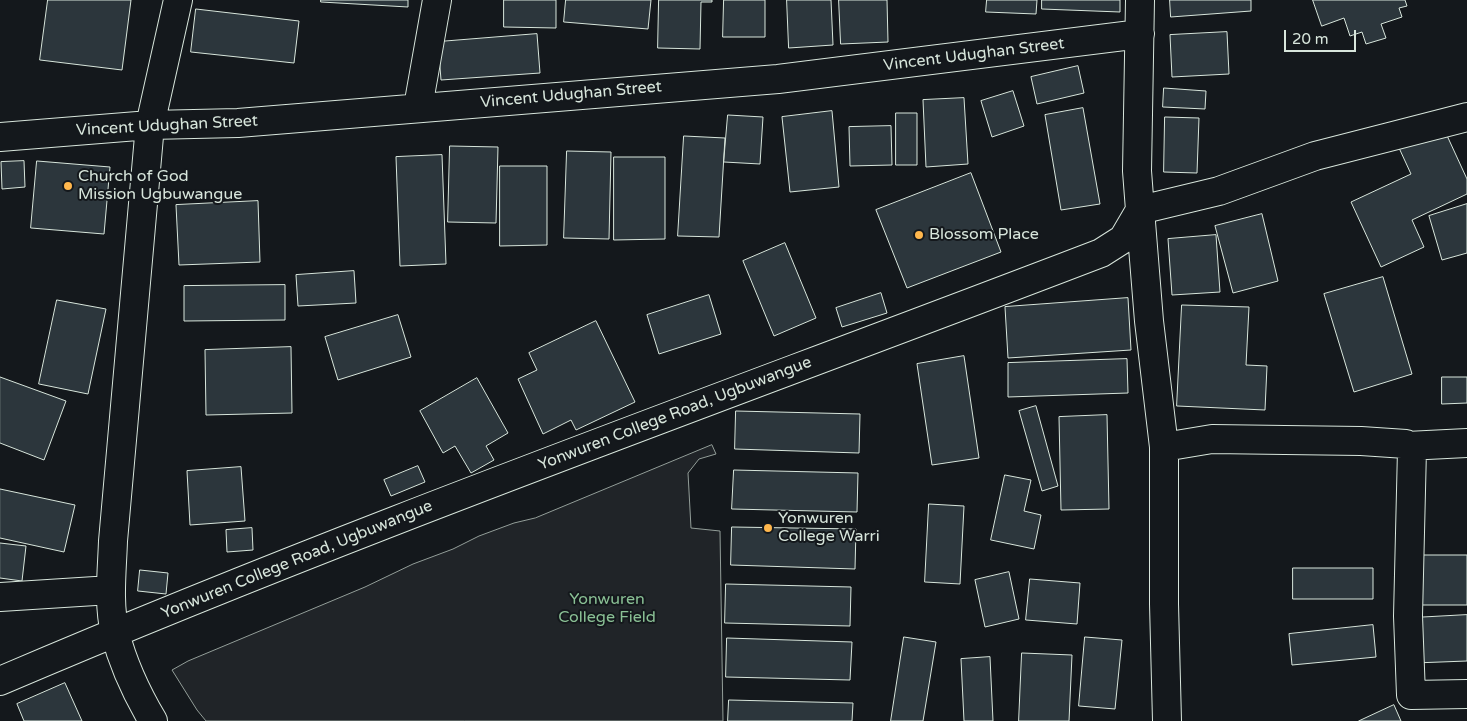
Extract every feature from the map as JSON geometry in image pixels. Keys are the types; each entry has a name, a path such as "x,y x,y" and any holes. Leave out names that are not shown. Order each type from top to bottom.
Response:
{"street":[{"path":"152,721 137,695 115,632 111,590 113,541 150,125 178,0"},
{"path":"418,107 437,0"},
{"path":"1140,0 1137,171 1149,320 1164,446 1164,604 1167,721"},
{"name":"Vincent Udughan Street","path":"0,137 150,125 238,123 778,79 1140,34"},
{"path":"1140,210 1219,191 1315,156 1467,117"},
{"name":"Yonwuren College Road, Ugbuwangue","path":"0,681 115,632 556,458 1101,253 1124,239 1140,210"},
{"path":"1164,446 1212,439 1361,441 1406,444 1412,449 1408,616 1411,695 1467,694"},
{"path":"1407,446 1467,443"},
{"path":"0,597 111,590"}],"green space":[{"name":"Yonwuren College Field","path":"712,445 716,454 699,459 688,473 691,528 720,531 723,721 206,721 172,670 188,661 365,587 479,536 514,523 535,518"}],"building":[{"path":"48,0 131,0 122,70 40,60"},
{"path":"321,0 408,0 408,7 321,2"},
{"path":"504,0 556,0 556,28 504,27"},
{"path":"566,0 651,0 648,29 564,22"},
{"path":"659,0 712,0 712,2 701,2 700,49 658,48"},
{"path":"724,0 765,0 765,37 723,37"},
{"path":"787,0 831,0 833,45 789,48"},
{"path":"839,0 887,0 888,42 841,44"},
{"path":"987,0 1037,0 1036,14 986,12"},
{"path":"1042,0 1120,0 1120,12 1042,9"},
{"path":"1170,0 1251,0 1251,11 1171,17"},
{"path":"1313,0 1405,0 1407,6 1399,8 1402,17 1381,24 1386,38 1366,44 1362,32 1350,36 1344,18 1322,26"},
{"path":"196,9 299,21 294,63 191,52"},
{"path":"1227,32 1229,74 1172,77 1170,35"},
{"path":"537,34 540,73 441,80 438,42"},
{"path":"1078,66 1084,93 1037,104 1031,77"},
{"path":"1164,88 1206,91 1205,109 1163,107"},
{"path":"1013,91 1024,126 992,137 981,101"},
{"path":"964,98 968,164 926,167 923,100"},
{"path":"1083,108 1100,204 1061,210 1045,115"},
{"path":"832,111 839,187 790,192 782,117"},
{"path":"896,113 917,113 917,165 896,165"},
{"path":"728,115 763,117 760,164 724,162"},
{"path":"1438,116 1467,179 1467,194 1412,220 1424,247 1381,267 1351,202 1411,174 1394,137"},
{"path":"1165,117 1199,118 1197,173 1164,172"},
{"path":"891,126 892,165 850,166 849,127"},
{"path":"684,136 725,138 719,237 678,236"},
{"path":"450,146 498,147 496,223 448,222"},
{"path":"567,151 611,152 609,239 564,238"},
{"path":"442,155 446,264 400,266 396,157"},
{"path":"614,157 665,157 665,239 614,240"},
{"path":"24,161 25,187 2,189 1,162"},
{"path":"37,161 110,167 104,234 31,228"},
{"path":"500,166 547,166 547,245 500,246"},
{"path":"971,173 1001,252 907,288 876,210"},
{"path":"258,201 260,262 179,265 176,205"},
{"path":"1467,204 1467,253 1442,260 1429,216"},
{"path":"1262,214 1278,281 1233,293 1215,226"},
{"path":"1216,235 1220,292 1172,295 1168,239"},
{"path":"785,243 816,318 774,336 743,261"},
{"path":"354,271 356,303 298,306 296,275"},
{"path":"1383,277 1412,374 1354,392 1324,294"},
{"path":"285,285 285,320 184,321 184,286"},
{"path":"881,293 887,313 842,327 836,308"},
{"path":"709,295 721,334 659,354 647,315"},
{"path":"1128,298 1131,350 1008,358 1005,307"},
{"path":"57,300 106,309 88,394 39,384"},
{"path":"1182,305 1249,307 1246,365 1267,366 1265,410 1177,406"},
{"path":"398,315 411,357 338,380 325,337"},
{"path":"596,321 635,402 576,430 571,420 543,434 518,379 537,370 529,353"},
{"path":"291,347 292,413 206,415 205,350"},
{"path":"964,356 979,458 932,465 917,364"},
{"path":"1127,359 1128,393 1008,397 1008,363"},
{"path":"0,377 66,401 44,460 0,443"},
{"path":"1442,377 1467,377 1467,403 1442,404"},
{"path":"477,378 508,433 486,446 494,460 471,473 455,446 443,453 420,411"},
{"path":"1036,406 1058,486 1042,491 1019,411"},
{"path":"736,411 860,414 859,453 735,449"},
{"path":"1107,415 1109,509 1061,510 1059,417"},
{"path":"418,466 425,482 391,496 384,480"},
{"path":"241,467 245,521 190,525 187,471"},
{"path":"734,470 858,473 857,512 732,509"},
{"path":"1005,475 1031,480 1024,511 1041,515 1034,549 991,540"},
{"path":"0,489 75,505 64,552 0,538"},
{"path":"929,504 964,506 960,584 925,582"},
{"path":"732,527 856,529 855,569 731,565"},
{"path":"252,528 253,550 227,552 226,530"},
{"path":"0,543 26,546 22,581 0,578"},
{"path":"1419,555 1467,555 1467,605 1419,605"},
{"path":"1293,568 1373,568 1373,599 1293,599"},
{"path":"140,570 168,573 166,594 138,591"},
{"path":"1009,572 1019,619 985,627 975,580"},
{"path":"1030,579 1080,583 1077,624 1026,620"},
{"path":"726,584 851,587 850,626 725,623"},
{"path":"1467,615 1467,661 1414,663 1412,618"},
{"path":"1373,625 1376,657 1292,665 1289,634"},
{"path":"904,637 936,642 923,721 891,721"},
{"path":"1085,637 1122,640 1115,709 1079,706"},
{"path":"727,638 852,642 850,680 726,677"},
{"path":"1022,653 1072,655 1069,721 1019,721"},
{"path":"990,657 993,721 964,721 961,659"},
{"path":"65,683 82,721 24,721 17,704"},
{"path":"729,700 853,703 852,721 728,721"},
{"path":"1394,705 1401,721 1359,721"}],"place":[{"name":"Church of God Mission Ugbuwangue","path":"68,186"},
{"name":"Blossom Place","path":"919,235"},
{"name":"Yonwuren College Warri","path":"768,528"}]}
